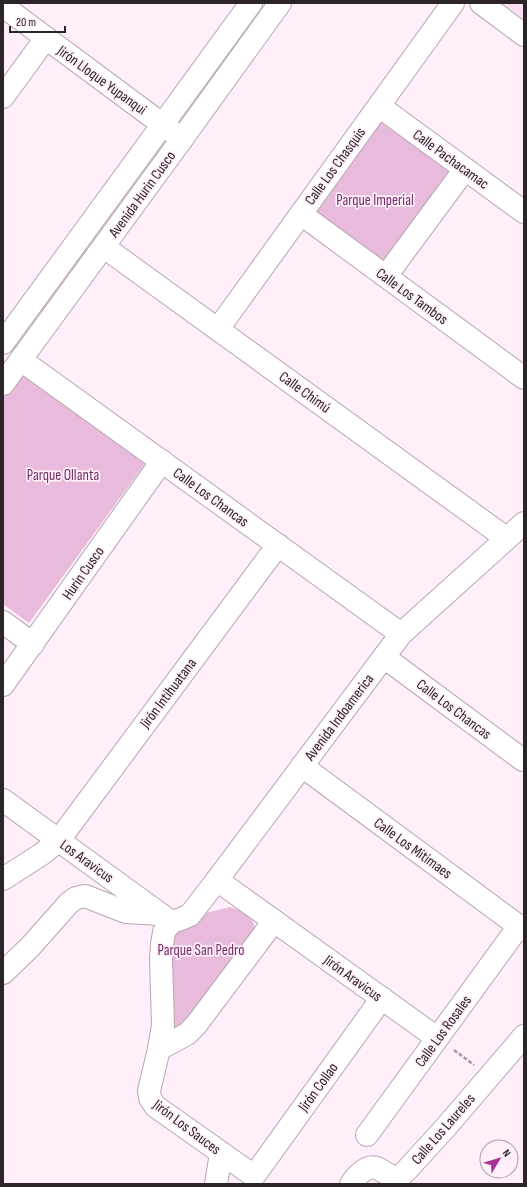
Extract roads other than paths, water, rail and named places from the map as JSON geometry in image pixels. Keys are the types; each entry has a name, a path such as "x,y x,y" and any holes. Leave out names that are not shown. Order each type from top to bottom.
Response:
{"street":[{"name":"Avenida Hurin Cusco","path":"3,384 280,3"},
{"name":"Calle Los Chasquis","path":"218,329 453,3"},
{"path":"481,3 524,35"},
{"name":"Avenida Hurin Cusco","path":"3,343 163,124 244,5"},
{"name":"Jirón Lloque Yupanqui","path":"3,6 182,138"},
{"path":"3,97 46,38"},
{"name":"Calle Pachacamac","path":"379,106 524,212"},
{"path":"386,276 465,168"},
{"name":"Calle Los Tambos","path":"301,214 524,378"},
{"name":"Calle Chimú","path":"104,247 506,538"},
{"name":"Calle Los Chancas","path":"21,360 401,634"},
{"name":"Hurin Cusco","path":"3,685 162,461"},
{"name":"Avenida Indoamerica","path":"166,918 181,920 190,915 401,634 524,523"},
{"name":"Jirón Intihuatana","path":"3,879 42,854 59,840 278,545"},
{"path":"3,622 33,644"},
{"name":"Calle Los Chancas","path":"384,657 523,760"},
{"name":"Calle Los Mitimaes","path":"302,766 522,928"},
{"name":"Los Aravicus","path":"3,800 166,918"},
{"name":"Jirón Aravicus","path":"217,880 437,1038"},
{"path":"3,973 30,947 69,903 76,898 85,896 126,912 166,918"},
{"name":"Jirón Los Sauces","path":"166,918 161,959 162,1025 159,1049 149,1091 150,1098 155,1106 254,1176"},
{"path":"159,1049 188,1034 274,921"},
{"name":"Calle Los Rosales","path":"366,1135 437,1038 522,928"},
{"name":"Jirón Collao","path":"254,1176 382,998"},
{"name":"Calle Los Laureles","path":"351,1184 357,1175 371,1167 377,1168 391,1177 398,1178 402,1175 446,1127 524,1036"},
{"path":"216,1184 221,1153"}],"park label":[{"name":"Parque Imperial","path":"375,200"},
{"name":"Parque Ollanta","path":"63,475"},
{"name":"Parque San Pedro","path":"201,950"}]}
